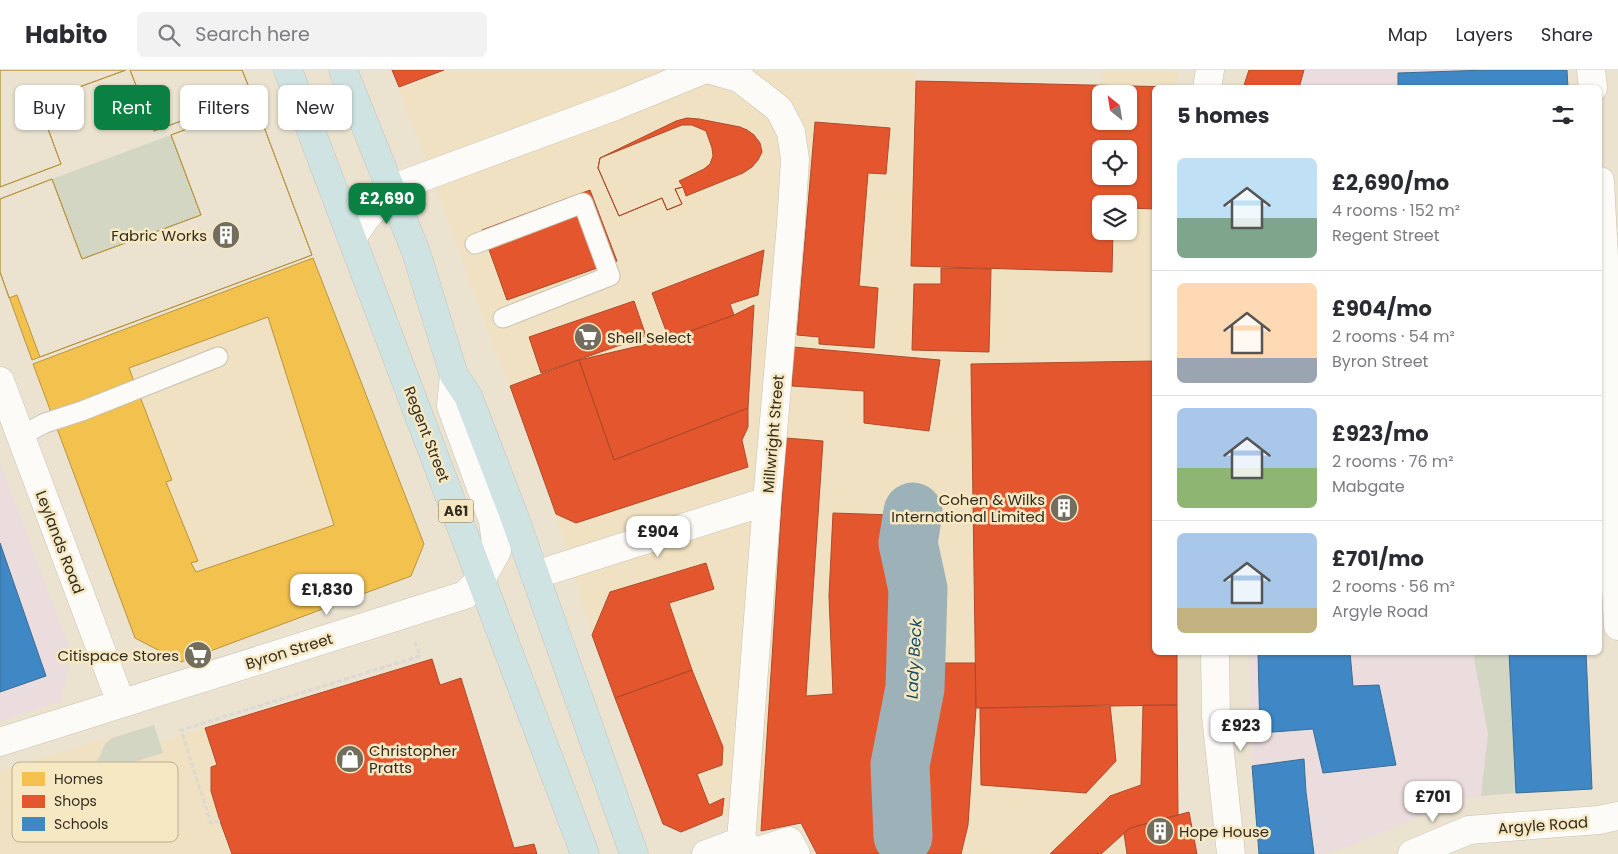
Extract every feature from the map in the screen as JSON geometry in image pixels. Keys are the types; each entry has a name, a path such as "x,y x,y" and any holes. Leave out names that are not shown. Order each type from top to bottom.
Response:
{"highway":[{"name":"Regent Street","path":"288,70 585,854"},
{"path":"343,70 416,252 454,375 468,396 513,513 634,854"}],"street":[{"path":"352,238 364,219 391,189 606,109 703,70"},
{"name":"Millwright Street","path":"711,70 739,78 779,109 791,132 795,159 741,841"},
{"path":"1208,85 1210,70"},
{"path":"1591,70 1593,85"},
{"path":"1602,219 1609,462 1618,626"},
{"name":"Byron Street","path":"0,742 465,594 482,578 497,552 493,521 451,406 454,375"},
{"name":"Leylands Road","path":"0,381 12,428 121,703"},
{"path":"534,575 767,500"},
{"path":"1215,655 1216,716 1231,854"},
{"name":"Argyle Road","path":"1412,854 1469,830 1599,820 1618,816"},
{"path":"706,854 741,841 755,852 789,841 796,854"}],"lane":[{"path":"475,244 583,203 610,276 503,318"},
{"path":"12,428 45,423 82,411 218,357"}],"path":[{"path":"220,821 210,823 181,730 420,656 413,634"}],"shaded area":[{"path":"392,70 916,70 916,81 1092,86 1092,130 1138,130 1138,85 1102,85 1103,70 1179,70 1175,85 1152,85 1152,655 1177,655 1178,814 1189,812 1197,854 817,854 801,823 761,831 722,815 681,832 663,824 592,635 556,514"},
{"path":"1249,70 1567,70 1568,85 1244,85"},
{"path":"313,258 424,544 411,576 181,662 135,638 33,364"},
{"path":"0,462 72,655 61,701 0,721"},
{"path":"1249,655 1586,655 1592,789 1481,796 1456,800 1341,849 1326,854 1314,854 1304,760 1252,766"},
{"name":"Christopher Pratts","path":"432,659 440,685 461,678 514,848 534,844 537,854 0,854 0,770 12,766 12,842 178,842 178,762 27,762 154,725 159,742"}],"green space":[{"path":"171,135 201,215 82,259 52,179"},
{"path":"1473,655 1509,655 1516,793 1481,796 1488,734"},
{"path":"154,725 163,753 134,762 96,762 105,744 112,738"}],"building: Homes":[{"path":"0,70 126,70 84,85 15,85 15,130 48,130 61,164 0,187"},
{"path":"0,70 126,70 84,85 15,85 15,130 48,130 61,164 0,187"},
{"path":"130,70 242,70 248,85 180,85 180,121 170,125 170,85 136,85"},
{"path":"130,70 242,70 248,85 180,85 180,121 170,125 170,85 136,85"},
{"name":"Fabric Works","path":"184,130 265,130 312,255 40,357 17,295 9,298 0,272 0,199 52,179 82,259 201,215 171,135"},
{"name":"Fabric Works","path":"184,130 265,130 312,255 32,360 0,272 0,199 52,179 82,259 201,215 171,135"},
{"path":"313,258 424,544 411,576 181,662 135,638 33,364","holes":["268,317 334,525 196,572 191,563 198,561 166,482 172,480 129,368"]}],"building: Shops":[{"path":"392,70 444,70 399,87"},
{"path":"1249,70 1304,70 1300,85 1244,85"},
{"path":"916,81 1092,85 1092,130 1138,130 1138,86 1152,86 1152,209 1137,208 1137,195 1092,195 1092,240 1113,240 1112,272 911,266"},
{"path":"687,118 740,127 747,130 760,143 762,152 758,160 743,173 686,196 683,187 675,189 682,204 667,210 662,198 619,216 598,168 600,158 676,121"},
{"path":"815,122 890,128 886,174 868,173 859,286 878,288 874,348 819,344 819,337 797,335"},
{"path":"682,125 692,125 706,131 713,156 710,164 679,181 683,187 675,189 682,204 667,210 662,198 619,216 598,168 600,158"},
{"path":"590,190 617,261 507,300 482,230"},
{"path":"764,250 758,295 730,304 734,315 669,339 652,293"},
{"path":"941,268 991,269 989,352 912,350 914,284 941,284"},
{"name":"Shell Select","path":"634,301 646,336 541,373 529,337"},
{"path":"754,305 748,408 614,460 579,360 669,339 734,315"},
{"path":"793,347 940,360 929,431 864,423 864,391 792,386"},
{"path":"579,360 614,460 748,408 748,427 742,440 748,467 576,523 556,514 510,386"},
{"name":"Cohen & Wilks International Limited","path":"1152,361 1152,655 1177,655 1177,705 976,708 971,364"},
{"path":"786,438 823,441 806,696 833,694 829,596 833,513 893,515 904,518 898,542 912,685 901,713 888,714 890,745 886,852 888,854 817,854 801,823 761,831"},
{"path":"706,563 714,589 669,603 692,670 615,698 592,635 610,592"},
{"name":"Christopher Pratts","path":"432,659 440,685 461,678 514,848 534,844 537,854 232,854 211,791 211,767 217,765 205,728"},
{"path":"930,663 975,663 976,708 968,825 961,854 896,854 912,829 914,751 919,716 931,684"},
{"path":"692,670 723,747 722,765 697,774 709,805 724,798 722,815 681,832 663,824 615,698"},
{"path":"1110,705 1116,761 1086,793 981,785 980,708"},
{"path":"1143,705 1177,705 1178,815 1130,828 1101,854 1050,854 1110,796 1141,785"},
{"name":"Hope House","path":"1189,812 1197,854 1127,854 1124,833 1130,828"}],"building: Schools":[{"path":"1567,70 1568,85 1398,85 1398,73"},
{"path":"0,543 46,676 0,692"},
{"path":"1258,655 1350,655 1353,686 1379,685 1396,765 1323,773 1313,729 1260,733"},
{"path":"1509,655 1586,655 1592,789 1516,793"},
{"path":"1304,759 1314,854 1259,854 1252,766"}],"waterway":[{"name":"Lady Beck","path":"903,836 900,765 915,688 918,589 908,543 913,512"}],"place":[{"name":"Fabric Works","path":"226,235"},
{"name":"Shell Select","path":"588,337"},
{"name":"Cohen & Wilks International Limited","path":"1064,508"},
{"name":"Citispace Stores","path":"198,655"},
{"name":"Christopher Pratts","path":"350,759"},
{"name":"Hope House","path":"1160,831"}]}
